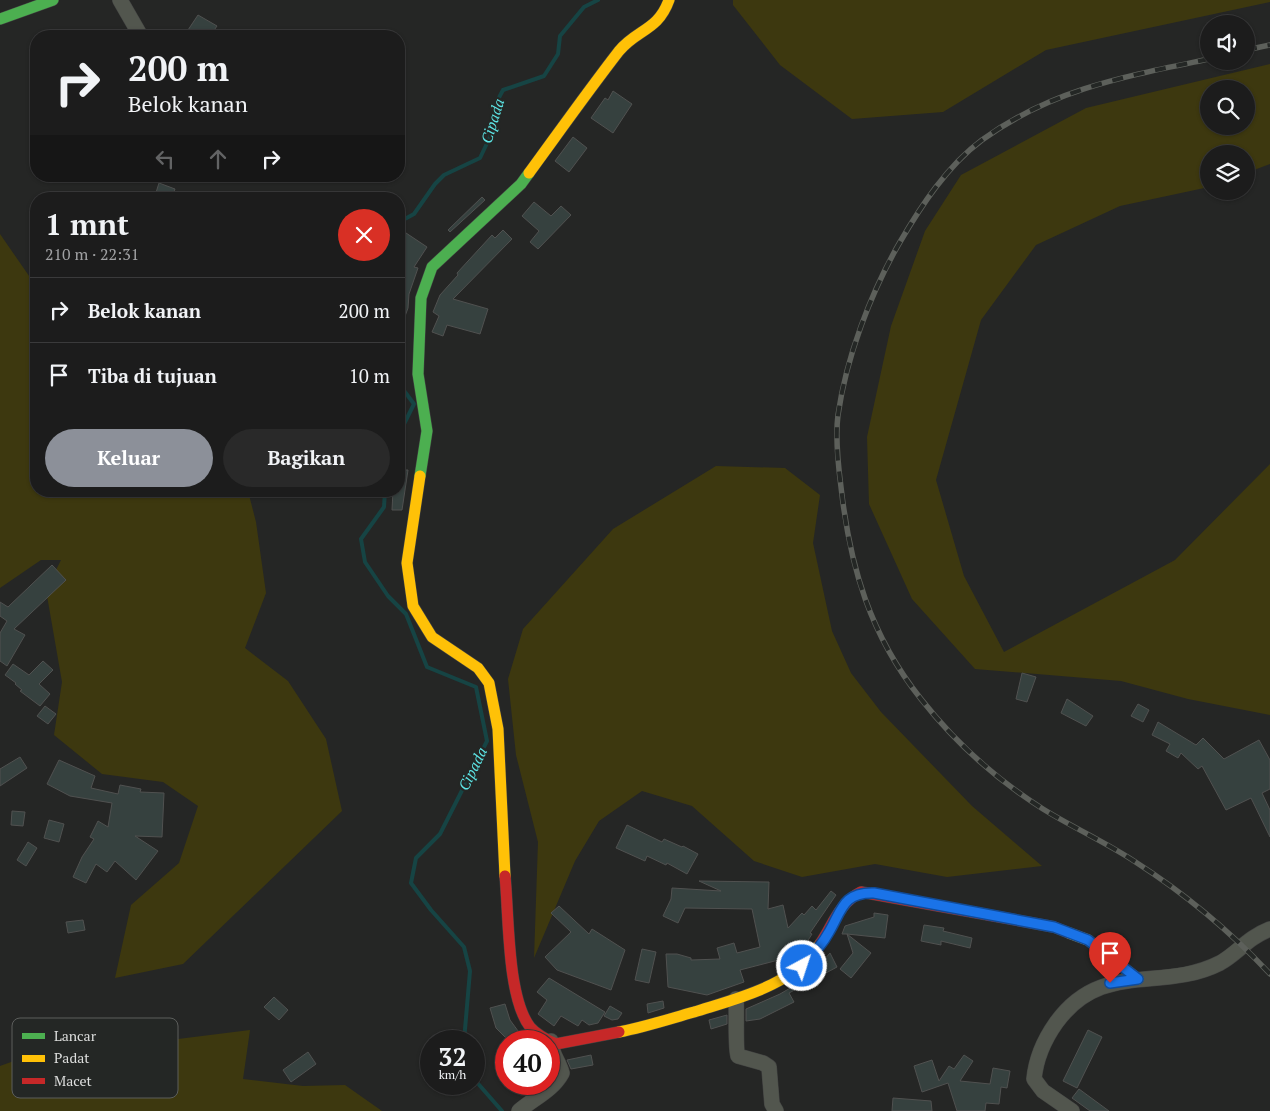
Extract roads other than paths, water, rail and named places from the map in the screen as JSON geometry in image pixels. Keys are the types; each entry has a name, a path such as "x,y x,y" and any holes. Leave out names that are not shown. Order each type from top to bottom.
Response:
{"street":[{"path":"0,19 53,0"},
{"path":"120,0 137,30"},
{"path":"534,1030 519,1007 514,979 502,837 498,728 489,683 478,668 432,637 416,613 412,601 407,563 427,431 418,374 421,298 432,268 521,184 621,50 657,22 664,14 669,0"},
{"path":"560,1044 641,1028 736,999 776,983 802,966 830,932 837,914 849,898 861,892 1054,927 1088,940 1138,979"},
{"path":"1072,1111 1043,1091 1034,1079 1036,1061 1049,1033 1065,1010 1088,993 1110,983 1177,976 1220,963 1254,935 1270,929"},
{"path":"736,999 738,1029 736,1052 738,1056 763,1063 769,1067 772,1104 776,1111"},
{"path":"560,1064 562,1072 560,1077"},
{"path":"519,1111 543,1095"}],"waterway":[{"name":"Cipada","path":"405,219 414,214 435,184 444,175 480,158 490,137 495,105 503,90 544,76 558,54 560,36 584,7 598,0"},
{"name":"Cipada","path":"405,392 414,404 405,422"},
{"name":"Cipada","path":"385,497 384,507 361,539 365,562 388,596 406,614 427,667 476,687 487,741 440,834 416,858 411,883 431,910 464,947 470,971 465,1030"},
{"name":"Cipada","path":"485,1092 502,1111"}],"railway":[{"path":"1255,48 1270,45"},
{"path":"1200,61 1120,79 1063,96 1035,108 1008,123 982,140 957,162 936,187 908,228 879,282 853,348 847,371 838,415 837,451 850,545 865,599 888,650 903,675 934,715 962,745 993,773 1043,809 1123,854 1171,886 1223,928 1270,974"}]}
